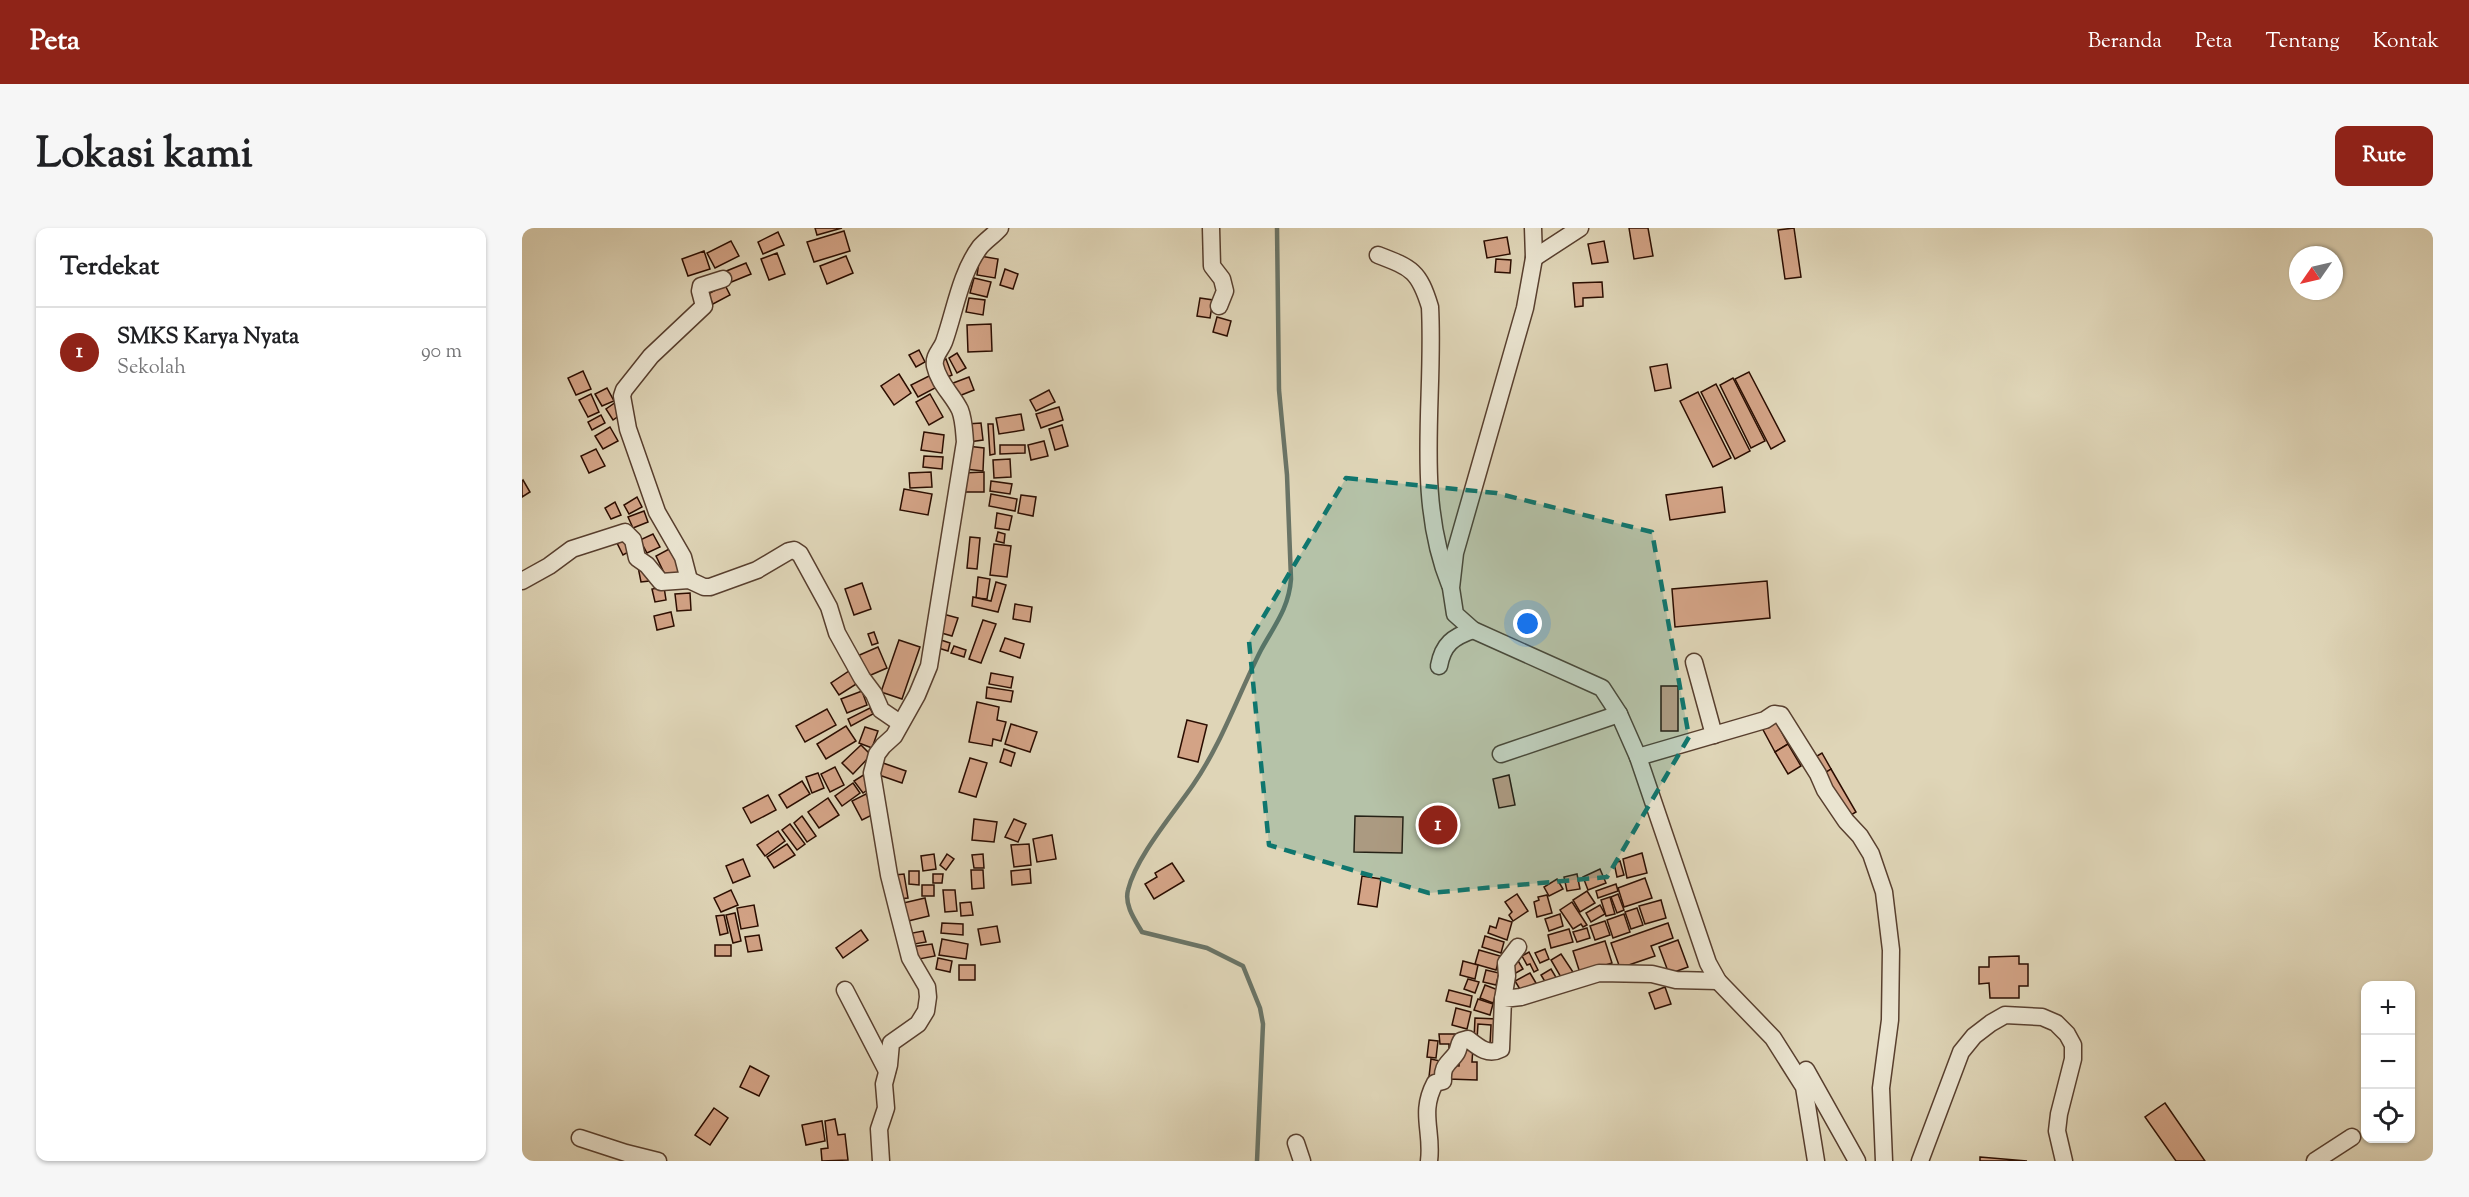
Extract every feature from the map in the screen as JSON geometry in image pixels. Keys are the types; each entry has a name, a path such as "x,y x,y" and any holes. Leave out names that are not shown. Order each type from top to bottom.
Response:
{"street":[{"path":"881,1161 879,1129 886,1108 884,1084 891,1041 918,1024 928,1005 927,987 910,958 892,885 872,772 878,754 894,736 917,695 929,666 965,442 960,410 937,373 934,364 936,355 943,345 960,290 975,256 981,246 1000,228"},
{"path":"1211,228 1212,266 1222,279 1225,291 1219,306"},
{"path":"1451,588 1455,553 1525,308 1534,258 1533,228"},
{"path":"1534,258 1580,228"},
{"path":"1378,255 1404,265 1415,273 1425,291 1430,307 1428,481 1436,548 1451,588 1455,614 1473,630 1602,688 1619,714 1638,757 1708,963 1718,981 1773,1038 1804,1087 1816,1161"},
{"path":"689,580 683,557 657,512 628,429 622,396 624,390 651,356 704,306 701,286 723,279"},
{"path":"522,581 549,566 572,549 625,532 633,540 637,558 647,565 658,580 664,582 689,580 704,587 721,585 757,570 794,550 800,554 832,615 837,633 862,678 874,694 880,710 900,723"},
{"path":"1439,666 1441,654 1449,642 1458,635 1473,630"},
{"path":"1694,662 1714,735"},
{"path":"1502,754 1619,714"},
{"path":"1638,757 1765,720 1774,714 1781,715 1818,774 1825,790 1846,821 1860,836 1877,870 1888,912 1891,950 1890,1020 1881,1088 1884,1161"},
{"path":"1428,1161 1430,1148 1426,1098 1435,1083 1443,1081 1443,1070 1446,1063 1457,1054 1461,1041 1468,1039 1482,1050 1498,1051 1501,1049 1506,963 1518,947"},
{"path":"1503,999 1521,997 1599,973 1652,974 1676,980 1718,981"},
{"path":"845,990 887,1071"},
{"path":"1920,1161 1961,1052 1974,1036 2005,1015 2042,1017 2056,1023 2067,1034 2073,1046 2073,1059 2057,1131 2064,1161"},
{"path":"1773,1038 1789,1048 1802,1065 1857,1161"},
{"path":"2316,1161 2352,1137"},
{"path":"580,1138 658,1161"},
{"path":"1296,1143 1302,1161"}],"highlighted area":[{"path":"1346,478 1496,493 1652,532 1689,737 1607,877 1429,893 1269,845 1249,641"}],"building":[{"path":"815,228 842,228 817,235"},
{"path":"1629,228 1648,228 1653,256 1634,259"},
{"path":"1794,228 1801,277 1785,279 1778,230"},
{"path":"844,231 850,251 814,262 807,242"},
{"path":"778,232 784,245 763,254 758,242"},
{"path":"1507,237 1510,254 1487,258 1484,241"},
{"path":"731,241 739,256 715,268 707,253"},
{"path":"1604,241 1608,262 1592,264 1588,244"},
{"path":"704,251 710,269 688,276 682,259"},
{"path":"777,253 785,274 769,280 761,259"},
{"path":"846,256 853,273 827,284 820,266"},
{"path":"980,256 998,259 995,278 977,275"},
{"path":"1496,259 1511,260 1510,273 1495,272"},
{"path":"746,263 751,274 729,283 724,272"},
{"path":"1005,269 1018,274 1013,289 1000,285"},
{"path":"974,278 991,282 987,297 970,293"},
{"path":"1602,282 1603,297 1583,298 1583,306 1575,307 1573,283"},
{"path":"725,285 730,295 713,304 708,294"},
{"path":"969,298 985,300 983,315 966,312"},
{"path":"1200,298 1213,300 1210,318 1197,316"},
{"path":"1217,317 1231,321 1227,336 1213,332"},
{"path":"991,324 992,351 968,352 967,325"},
{"path":"919,350 925,362 916,367 909,355"},
{"path":"957,353 966,368 957,373 949,358"},
{"path":"946,359 952,375 943,379 937,363"},
{"path":"1667,364 1671,388 1655,391 1650,367"},
{"path":"583,371 591,389 576,395 568,378"},
{"path":"1749,372 1785,441 1771,449 1735,379"},
{"path":"899,374 911,393 894,405 881,386"},
{"path":"931,375 937,387 918,397 911,385"},
{"path":"969,377 974,390 954,398 948,385"},
{"path":"1733,378 1765,441 1751,448 1720,385"},
{"path":"1716,384 1750,451 1735,459 1701,392"},
{"path":"607,388 614,401 602,406 595,394"},
{"path":"1049,390 1055,402 1036,411 1030,400"},
{"path":"1698,392 1731,458 1713,467 1680,401"},
{"path":"591,394 599,412 588,417 579,400"},
{"path":"930,394 943,417 929,425 916,402"},
{"path":"616,402 623,413 613,420 606,409"},
{"path":"1059,407 1063,420 1041,428 1036,414"},
{"path":"1021,414 1024,430 999,434 996,418"},
{"path":"601,415 605,423 592,430 588,422"},
{"path":"981,423 983,440 969,442 967,424"},
{"path":"988,424 993,424 995,454 990,455"},
{"path":"1062,425 1068,446 1055,450 1049,429"},
{"path":"610,427 618,441 603,449 595,436"},
{"path":"924,432 944,435 942,453 921,450"},
{"path":"1044,441 1048,456 1031,460 1028,445"},
{"path":"1000,445 1025,445 1025,453 1000,454"},
{"path":"967,446 984,448 983,471 965,469"},
{"path":"596,449 605,466 589,473 581,456"},
{"path":"924,456 943,457 942,469 923,467"},
{"path":"1010,459 1011,477 994,478 993,460"},
{"path":"931,472 932,487 910,488 909,473"},
{"path":"984,472 984,492 963,492 963,473"},
{"path":"522,481 530,492 522,497"},
{"path":"991,481 1012,484 1010,494 990,491"},
{"path":"1722,487 1725,512 1670,520 1666,495"},
{"path":"904,489 932,494 928,515 900,510"},
{"path":"991,494 1017,499 1015,511 989,506"},
{"path":"1021,495 1036,497 1033,516 1018,513"},
{"path":"637,497 642,507 629,514 624,505"},
{"path":"615,502 621,515 611,519 605,508"},
{"path":"644,511 648,522 633,528 628,517"},
{"path":"997,513 1012,516 1009,530 995,528"},
{"path":"998,532 1005,534 1004,543 996,541"},
{"path":"624,534 632,550 623,555 615,539"},
{"path":"653,534 660,547 647,553 640,540"},
{"path":"970,537 980,538 977,569 967,568"},
{"path":"994,544 1011,546 1007,577 990,575"},
{"path":"671,548 683,571 667,579 656,556"},
{"path":"647,566 649,581 641,582 638,567"},
{"path":"978,577 990,579 987,599 976,598"},
{"path":"1767,581 1770,618 1675,627 1672,589"},
{"path":"996,582 1006,585 998,612 972,606 973,597 991,601"},
{"path":"862,583 871,609 854,615 845,589"},
{"path":"664,587 666,600 655,602 652,589"},
{"path":"690,593 691,610 677,611 675,594"},
{"path":"1015,604 1032,607 1030,622 1013,619"},
{"path":"671,612 674,626 657,630 654,616"},
{"path":"943,614 958,618 952,636 938,632"},
{"path":"983,620 996,624 981,663 969,659"},
{"path":"874,632 878,643 872,645 868,634"},
{"path":"1005,638 1024,644 1020,658 1000,651"},
{"path":"938,639 950,643 948,651 935,647"},
{"path":"899,640 920,647 902,699 881,692"},
{"path":"954,646 966,650 964,657 951,653"},
{"path":"878,647 887,668 864,678 855,657"},
{"path":"852,669 861,681 839,695 831,683"},
{"path":"991,673 1013,677 1011,688 989,684"},
{"path":"1661,686 1678,686 1678,731 1661,731"},
{"path":"987,687 1013,691 1011,702 986,698"},
{"path":"862,691 867,705 847,713 841,699"},
{"path":"977,702 999,707 997,720 1006,722 1001,741 993,739 992,746 969,742"},
{"path":"870,708 873,714 851,726 848,719"},
{"path":"827,709 836,725 805,742 796,726"},
{"path":"1774,718 1788,744 1775,752 1761,726"},
{"path":"1187,720 1207,725 1198,762 1178,757"},
{"path":"1011,724 1037,732 1030,752 1005,744"},
{"path":"846,726 856,741 826,759 817,744"},
{"path":"865,727 878,731 872,748 859,743"},
{"path":"1788,744 1801,766 1788,774 1775,752"},
{"path":"861,745 871,755 853,774 842,763"},
{"path":"1004,749 1015,753 1011,766 1000,762"},
{"path":"1822,753 1831,769 1822,775 1812,759"},
{"path":"970,758 987,763 976,797 959,792"},
{"path":"883,763 906,771 902,783 879,775"},
{"path":"835,767 844,785 830,792 821,774"},
{"path":"1831,769 1856,812 1846,818 1822,775"},
{"path":"818,773 824,788 812,793 806,777"},
{"path":"865,774 873,786 863,793 854,781"},
{"path":"1509,775 1515,805 1499,808 1493,779"},
{"path":"802,781 810,794 787,808 779,795"},
{"path":"853,783 860,793 842,806 835,796"},
{"path":"866,794 876,813 862,820 852,801"},
{"path":"768,795 776,810 751,823 743,808"},
{"path":"828,798 839,815 819,828 808,812"},
{"path":"802,816 816,836 807,842 794,823"},
{"path":"1355,816 1403,817 1402,853 1354,852"},
{"path":"974,819 997,822 994,842 972,840"},
{"path":"1014,819 1026,824 1018,842 1005,837"},
{"path":"790,824 805,844 797,850 782,830"},
{"path":"778,831 785,841 765,856 757,845"},
{"path":"1052,835 1056,859 1037,862 1033,839"},
{"path":"787,844 795,855 774,868 767,857"},
{"path":"1029,844 1031,865 1014,867 1011,845"},
{"path":"1642,853 1647,873 1627,878 1623,859"},
{"path":"934,854 936,869 923,871 921,856"},
{"path":"947,854 954,859 946,870 940,865"},
{"path":"983,854 984,868 974,868 972,855"},
{"path":"743,859 750,876 733,883 726,866"},
{"path":"1620,861 1624,875 1617,877 1614,863"},
{"path":"1172,863 1184,881 1154,899 1145,884 1157,877 1155,873"},
{"path":"1030,869 1031,883 1012,885 1011,871"},
{"path":"1600,869 1606,883 1588,890 1583,877"},
{"path":"971,870 983,870 984,888 972,889"},
{"path":"909,871 919,871 919,885 909,884"},
{"path":"904,874 908,898 899,899 895,875"},
{"path":"933,874 943,874 942,883 933,883"},
{"path":"1577,874 1580,889 1567,891 1564,877"},
{"path":"1362,876 1381,879 1377,907 1358,904"},
{"path":"1645,878 1652,898 1624,907 1618,888"},
{"path":"1557,879 1563,889 1549,896 1544,887"},
{"path":"1616,884 1618,891 1598,898 1596,891"},
{"path":"922,885 934,885 934,896 922,896"},
{"path":"731,890 738,905 721,912 714,898"},
{"path":"943,890 955,890 957,911 945,912"},
{"path":"1587,891 1595,903 1580,912 1573,900"},
{"path":"1517,894 1528,911 1513,921 1509,915 1512,912 1505,902"},
{"path":"1618,894 1624,910 1617,913 1611,897"},
{"path":"1547,895 1552,913 1537,917 1534,902 1539,900 1538,897"},
{"path":"1610,897 1615,914 1606,916 1601,900"},
{"path":"925,898 929,916 904,922 899,904"},
{"path":"1661,900 1666,918 1645,924 1639,906"},
{"path":"971,902 973,915 961,916 960,903"},
{"path":"1572,902 1587,925 1583,927 1581,924 1573,929 1560,910"},
{"path":"754,905 758,926 741,929 737,908"},
{"path":"1600,905 1605,914 1591,922 1586,913"},
{"path":"1637,908 1643,925 1631,929 1625,912"},
{"path":"735,913 741,941 733,943 726,915"},
{"path":"1560,914 1563,926 1549,931 1545,919"},
{"path":"1624,914 1630,932 1613,938 1607,920"},
{"path":"724,915 728,933 720,935 716,916"},
{"path":"1499,918 1512,922 1507,940 1488,933 1490,926 1496,928"},
{"path":"1605,921 1610,935 1595,940 1590,926"},
{"path":"942,923 963,924 963,935 941,933"},
{"path":"1668,923 1673,938 1651,946 1655,956 1620,968 1611,943"},
{"path":"997,926 1000,942 981,945 978,929"},
{"path":"1587,928 1590,938 1577,942 1573,932"},
{"path":"1569,929 1573,942 1551,948 1548,935"},
{"path":"861,930 868,940 843,958 836,948"},
{"path":"923,931 926,942 909,945 907,934"},
{"path":"759,935 762,950 748,952 745,937"},
{"path":"1485,936 1504,942 1501,953 1482,947"},
{"path":"942,939 968,944 966,959 939,955"},
{"path":"1678,940 1688,967 1669,974 1659,947"},
{"path":"1605,941 1612,963 1580,973 1573,951"},
{"path":"932,944 935,956 914,960 911,947"},
{"path":"715,945 731,945 731,956 715,956"},
{"path":"1545,949 1549,959 1540,963 1535,953"},
{"path":"1479,950 1500,956 1496,970 1475,964"},
{"path":"1529,952 1538,970 1534,972 1522,956"},
{"path":"1561,954 1573,972 1562,979 1551,960"},
{"path":"2019,956 2019,964 2028,964 2028,986 2019,986 2019,998 1990,998 1989,983 1979,984 1979,967 1989,967 1989,957"},
{"path":"938,958 952,961 950,972 936,969"},
{"path":"1517,959 1523,969 1514,974 1508,964"},
{"path":"1463,961 1478,965 1475,979 1460,975"},
{"path":"959,965 975,965 975,980 959,980"},
{"path":"1551,969 1557,979 1547,985 1541,975"},
{"path":"1486,970 1499,973 1496,985 1483,982"},
{"path":"1530,973 1536,983 1521,991 1515,981"},
{"path":"1468,979 1479,982 1475,993 1464,989"},
{"path":"1485,985 1498,990 1493,1003 1480,998"},
{"path":"1665,987 1671,1004 1655,1009 1649,993"},
{"path":"1449,990 1472,996 1470,1007 1446,1001"},
{"path":"1478,999 1493,1004 1490,1015 1474,1010"},
{"path":"1456,1008 1471,1012 1467,1029 1452,1025"},
{"path":"1475,1018 1497,1019 1496,1044 1490,1044 1491,1025 1478,1024 1477,1040 1474,1039"},
{"path":"1439,1034 1455,1034 1456,1048 1449,1048 1449,1044 1440,1044"},
{"path":"1429,1040 1438,1041 1436,1058 1427,1057"},
{"path":"1460,1046 1473,1047 1472,1062 1477,1062 1477,1080 1448,1079 1449,1065 1459,1066"},
{"path":"1431,1059 1440,1061 1438,1078 1429,1077"},
{"path":"750,1066 769,1076 759,1096 740,1087"},
{"path":"2165,1103 2205,1161 2176,1161 2145,1117"},
{"path":"714,1108 728,1118 710,1145 695,1135"},
{"path":"835,1119 838,1135 845,1134 848,1160 822,1161 821,1149 828,1148 825,1121"},
{"path":"822,1121 825,1141 806,1145 802,1125"},
{"path":"1980,1157 2027,1161 1980,1161"}],"waterway":[{"path":"1257,1161 1263,1024 1260,1008 1243,966 1207,948 1142,932 1131,912 1127,896 1132,877 1147,850 1213,753 1261,650 1280,616 1290,589 1287,475 1279,390 1277,228"}],"place":[{"name":"SMKS Karya Nyata","path":"1438,825"}]}
